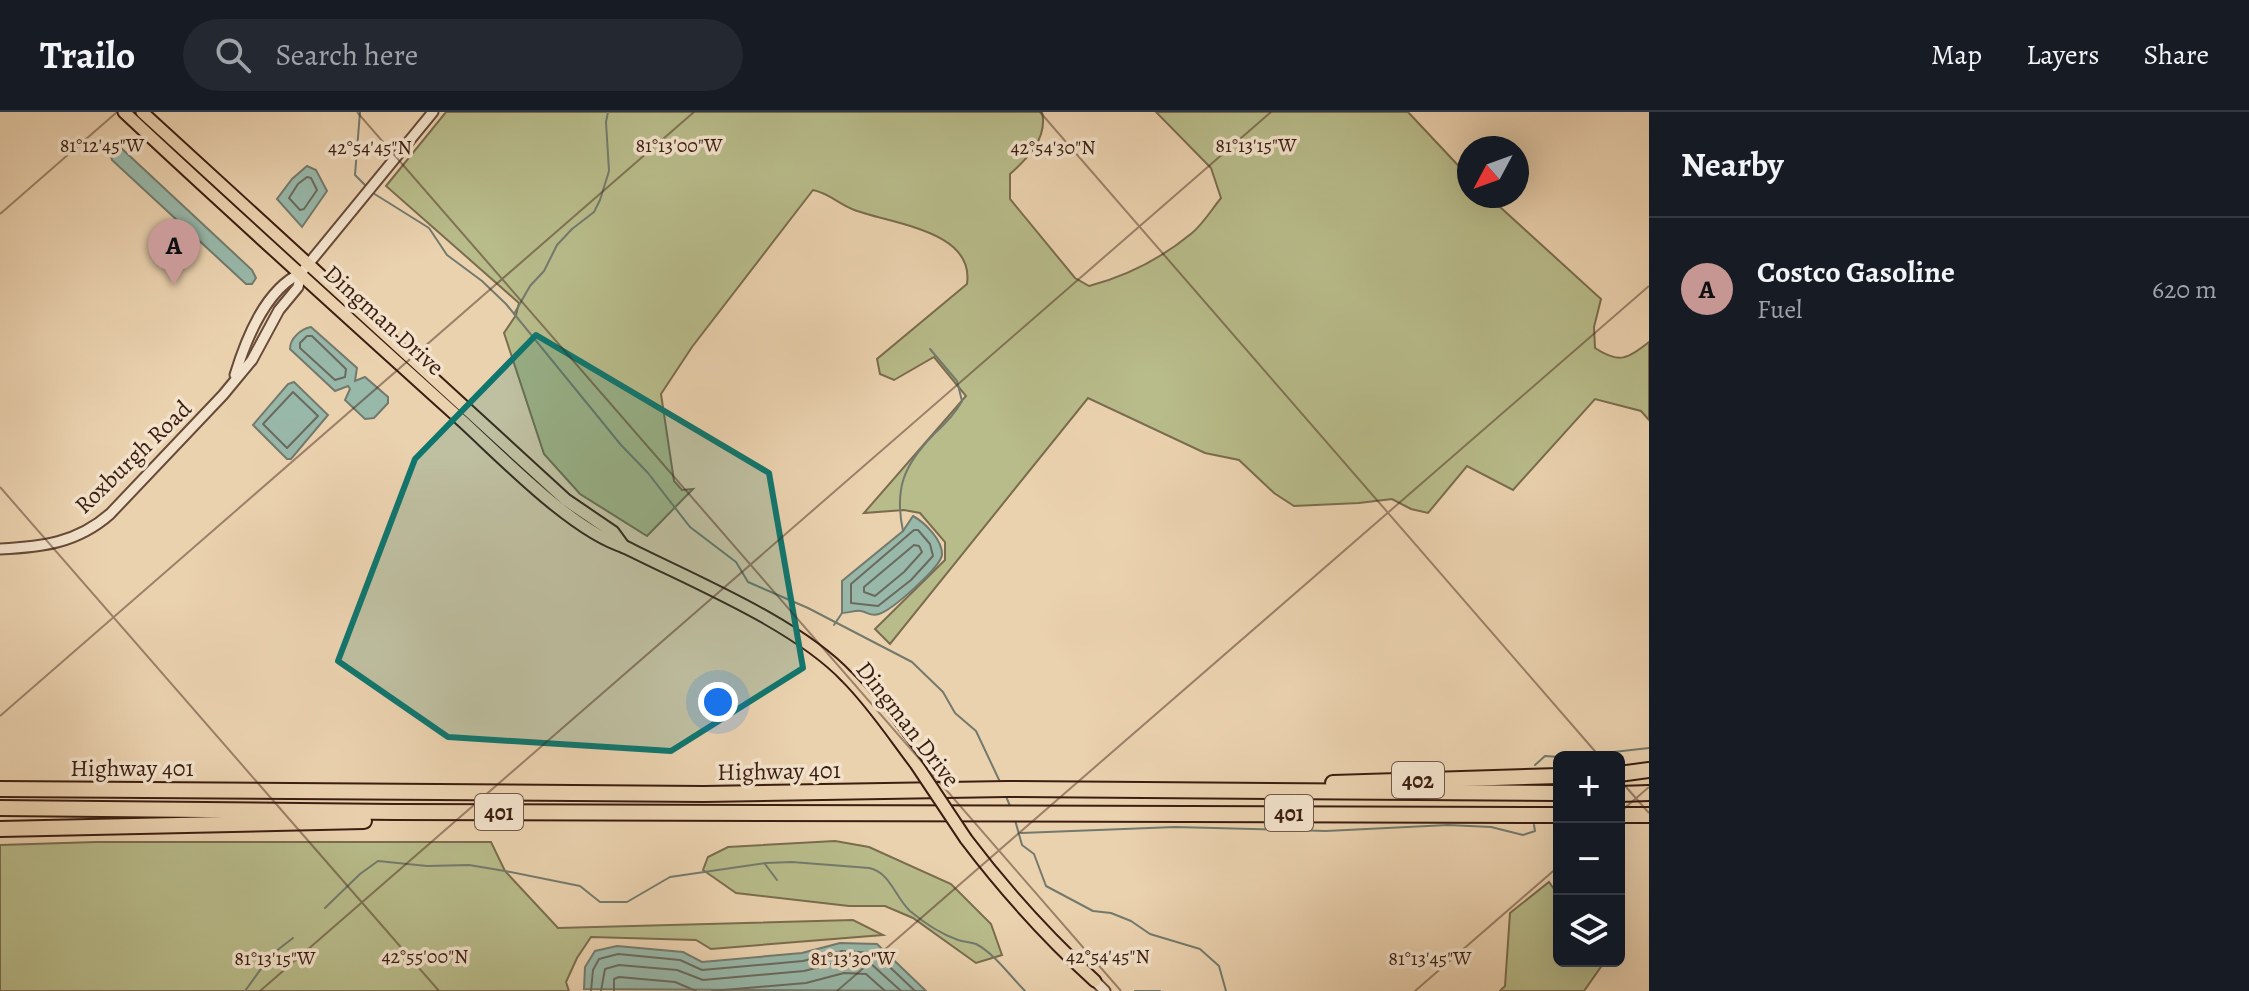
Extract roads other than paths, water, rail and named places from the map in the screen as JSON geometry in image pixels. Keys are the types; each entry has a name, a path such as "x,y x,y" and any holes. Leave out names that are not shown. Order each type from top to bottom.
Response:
{"highway":[{"path":"1625,773 1649,770"},
{"name":"402","path":"1278,791 1307,783 1553,776"},
{"name":"Highway 401","path":"0,789 704,794 1007,789 1553,793"},
{"path":"1625,794 1649,793"},
{"name":"Highway 401","path":"0,808 1553,815"},
{"path":"0,829 373,821 395,812"},
{"path":"1625,815 1649,815"}],"main road":[{"name":"Dingman Drive","path":"124,112 304,269"},
{"name":"Dingman Drive","path":"142,112 552,501 606,541 625,547 735,602 809,645 846,675 916,764 1009,896 1095,981"}],"street":[{"name":"Roxburgh Road","path":"0,549 42,547 66,541 101,522 223,395 234,379 261,315 289,279 304,269 376,185 433,112"},
{"name":"Dingman Drive","path":"1095,981 1105,991"}],"water":[{"path":"119,146 252,270 256,278 252,284 246,284 112,160 110,152"},
{"path":"307,166 316,170 327,191 302,227 277,199"},
{"path":"311,327 357,368 355,381 365,377 388,397 388,403 374,418 365,419 345,400 350,389 348,386 335,391 290,349 297,335"},
{"path":"294,382 328,415 291,459 287,459 253,425 288,384"},
{"path":"913,516 936,538 942,555 939,561 915,588 885,611 873,615 859,611 842,613 842,581 903,531"},
{"path":"840,943 877,944 926,991 584,989 585,967 595,951 617,946 683,952 702,962 802,953"}],"waterway":[{"path":"360,112 355,175 366,186"},
{"path":"514,314 530,286 544,271 557,245 594,212 600,200 609,171 608,112"},
{"path":"373,193 429,228 447,255 506,304 690,527 736,562 748,582 808,608 912,662 943,692 955,713 976,731 1001,784"},
{"path":"903,531 900,502 904,478 915,456 950,419 962,401 957,381 930,349"},
{"path":"834,625 842,613"},
{"path":"1622,751 1649,748"},
{"path":"1535,765 1545,756 1553,757"},
{"path":"1005,794 1010,806"},
{"path":"1015,820 1022,845 1034,854 1046,886 1093,911 1111,913 1131,921 1150,934 1200,949 1219,966 1226,991"},
{"path":"1021,833 1175,827 1326,831 1448,825 1491,827 1523,835 1535,831 1534,825"},
{"path":"325,908 378,861 427,866 469,865 505,871 580,886 600,902 627,902 670,877 766,863 869,868 882,874 915,915 945,934 983,948 1025,991"},
{"path":"765,864 777,880"},
{"path":"245,991 271,955 293,938"},
{"path":"1135,991 1160,991"}],"place":[{"name":"Costco Gasoline","path":"174,285"}]}
